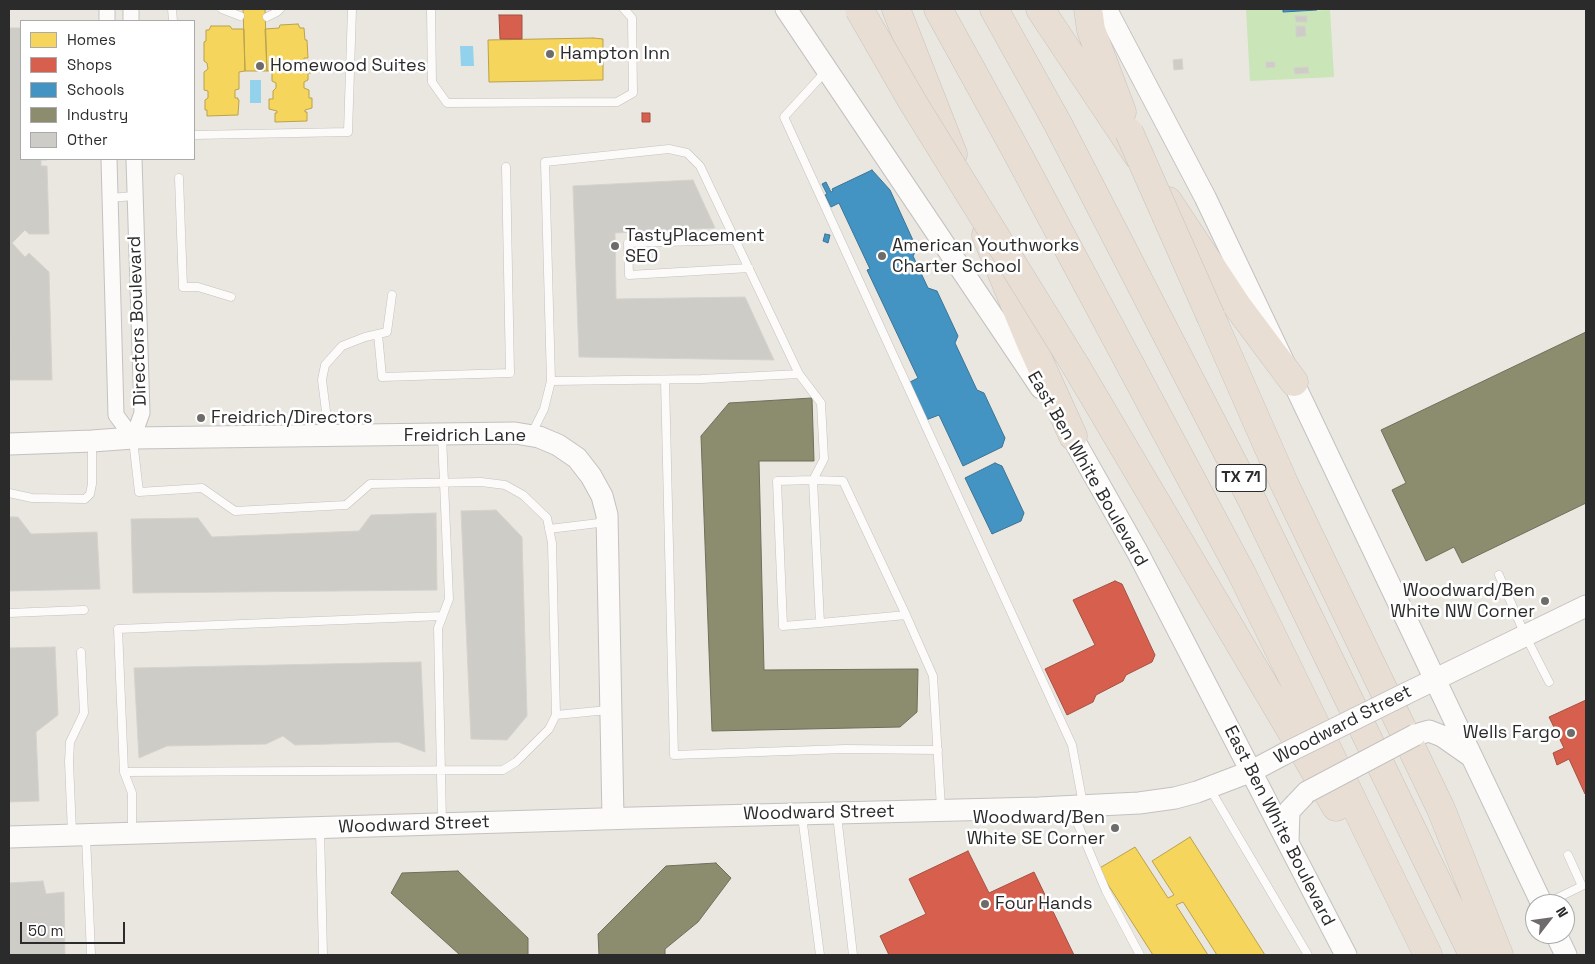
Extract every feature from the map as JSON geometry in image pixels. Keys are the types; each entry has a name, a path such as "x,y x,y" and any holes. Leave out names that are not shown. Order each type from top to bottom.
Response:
{"highway":[{"path":"859,9 912,101 1077,368 1366,857 1416,930"},
{"path":"896,9 1015,306 1073,436"},
{"name":"TX 71","path":"938,9 1014,147 1242,574 1428,955"},
{"name":"TX 71","path":"994,9 1067,141 1247,489 1474,955"},
{"path":"1040,9 1238,307 1294,382"},
{"path":"1059,9 1129,132"},
{"path":"1088,9 1092,30 1129,132 1284,484 1440,809 1499,955"}],"street":[{"name":"East Ben White Boulevard","path":"786,9 1073,436 1138,553 1346,955"},
{"path":"1106,9 1205,197 1538,894"},
{"name":"Directors Boulevard","path":"109,160 116,415 133,438"},
{"name":"Directors Boulevard","path":"133,438 142,413 134,160"},
{"name":"Freidrich Lane","path":"9,444 92,442 133,438 329,437 515,433 531,435 558,445 577,458 592,476 602,496 607,522 614,818"},
{"name":"Woodward Street","path":"9,837 1077,806 1155,801 1209,788 1252,771 1586,606"},
{"path":"1288,845 1289,811 1307,792 1415,735 1429,731 1442,736 1474,759"}],"lane":[{"path":"222,9 240,16"},
{"path":"267,17 280,9"},
{"path":"195,135 348,132 352,9"},
{"path":"431,9 432,82 447,103 617,102 633,93 632,18 624,9"},
{"path":"827,70 784,117 1072,745 1077,806 1106,891 1140,955"},
{"path":"531,435 544,409 551,381 545,162 669,149 687,153 700,166 799,374 820,403 824,459 813,480 820,623"},
{"path":"378,334 382,376 510,373 506,167"},
{"path":"179,178 183,287 198,287 231,297"},
{"path":"110,198 134,196"},
{"path":"735,240 628,243 628,275 748,268"},
{"path":"329,437 322,380 325,365 342,346 387,332 392,295"},
{"path":"551,381 665,380 799,374"},
{"path":"665,380 674,755 845,749 938,750"},
{"path":"442,434 449,599 438,628 442,824"},
{"path":"124,772 503,770 516,762 549,729 556,715 552,543 547,518 523,494 505,485 481,482 370,484 346,505 235,511 202,488 139,492 133,438"},
{"path":"9,493 32,498 85,499 90,494 92,484 92,442"},
{"path":"906,615 782,626 777,481 843,481 906,615 934,676 942,810"},
{"path":"549,529 607,522"},
{"path":"1499,575 1525,635 1549,682"},
{"path":"9,613 84,610"},
{"path":"132,834 132,793 124,772 118,629 442,616"},
{"path":"81,652 84,713 69,748 91,955"},
{"path":"556,715 611,709"},
{"path":"1209,788 1308,955"},
{"path":"837,813 853,955"},
{"path":"802,814 820,955"},
{"path":"320,828 323,955"},
{"path":"1565,894 1582,886 1568,855"}],"green space":[{"path":"1246,9 1283,9 1284,12 1330,10 1334,77 1250,81"}],"water":[{"path":"460,46 473,46 474,66 461,66"},
{"path":"250,80 261,80 261,103 250,103"}],"building: Homes":[{"path":"243,9 265,9 267,71 245,71"},
{"path":"298,24 300,28 304,28 305,40 307,40 308,58 304,58 304,62 311,62 311,73 308,73 308,80 304,82 304,88 309,90 309,98 312,98 312,108 305,110 307,112 307,121 275,122 275,113 277,111 269,109 269,99 273,99 276,83 272,81 272,71 267,71 265,29 279,28 280,25"},
{"path":"211,26 230,26 232,29 244,29 245,71 239,72 239,89 235,90 235,98 239,100 238,115 207,116 207,110 205,110 205,100 208,98 208,91 204,90 204,72 208,69 207,63 204,61 204,42 206,41 206,30 209,30"},
{"name":"Hampton Inn","path":"603,39 603,80 489,82 488,40"},
{"path":"1190,837 1265,955 1217,955 1183,902 1176,905 1208,955 1153,955 1098,869 1135,847 1168,898 1174,895 1152,861"}],"building: Shops":[{"path":"499,15 522,15 522,39 500,39"},
{"path":"642,113 650,113 650,122 642,122"},
{"path":"1115,581 1122,584 1155,655 1152,662 1126,675 1123,681 1096,695 1093,702 1067,715 1045,669 1095,645 1073,600"},
{"name":"Wells Fargo","path":"1586,700 1585,794 1569,759 1557,765 1553,753 1564,748 1549,717"},
{"name":"Four Hands","path":"968,851 989,893 1034,872 1074,955 889,955 880,936 926,914 909,879"}],"building: Schools":[{"path":"1283,9 1317,9 1317,10 1283,12"},
{"path":"872,170 890,190 917,249 913,256 928,288 937,291 958,336 955,343 977,390 984,393 1005,438 1002,447 963,466 939,415 926,420 910,382 918,378 867,270 870,269 839,203 831,207 825,195 827,194 822,184 826,182 831,192 833,191 832,189"},
{"path":"825,234 830,235 828,243 823,241"},
{"path":"995,463 1002,466 1024,513 1021,521 992,534 965,478"}],"building: Industry":[{"path":"1586,332 1586,503 1462,563 1454,547 1426,561 1392,490 1406,483 1381,430"},
{"path":"812,398 814,461 759,461 764,670 918,669 917,712 900,727 712,731 701,436 729,403"},
{"path":"716,863 731,878 698,922 665,949 665,955 599,955 598,934 666,866"},
{"path":"458,871 528,938 528,955 460,955 391,893 402,873"}],"building: Other":[{"path":"1295,16 1307,16 1307,22 1296,22"},
{"path":"1296,26 1305,26 1306,36 1296,37"},
{"path":"9,28 20,28 20,160 41,160 41,166 47,166 49,234 29,234 25,230 12,243 25,257 29,253 49,272 52,380 9,380 9,346 11,344 9,343"},
{"path":"1182,59 1183,69 1174,70 1173,60"},
{"path":"1266,62 1275,62 1275,67 1266,68"},
{"path":"1308,67 1309,73 1295,74 1294,68"},
{"path":"693,180 715,228 615,233 616,299 745,297 774,360 579,357 573,186"},
{"path":"496,510 522,537 527,716 507,740 471,739 461,511"},
{"path":"436,513 437,590 133,593 131,519 198,518 212,537 359,531 371,515"},
{"path":"9,517 18,517 31,534 97,532 100,589 9,591"},
{"path":"55,647 58,715 36,732 39,801 9,802 9,648"},
{"path":"421,662 425,752 398,742 295,745 283,736 266,744 167,746 139,758 134,668"},
{"path":"43,881 46,894 64,892 65,955 9,955 9,883"}],"place":[{"name":"Hampton Inn","path":"550,54"},
{"name":"Homewood Suites","path":"260,66"},
{"name":"TastyPlacement SEO","path":"615,246"},
{"name":"American Youthworks Charter School","path":"882,256"},
{"name":"Freidrich/Directors","path":"201,418"},
{"name":"Woodward/Ben White NW Corner","path":"1545,601"},
{"name":"Wells Fargo","path":"1571,733"},
{"name":"Woodward/Ben White SE Corner","path":"1115,828"},
{"name":"Four Hands","path":"985,904"}]}
